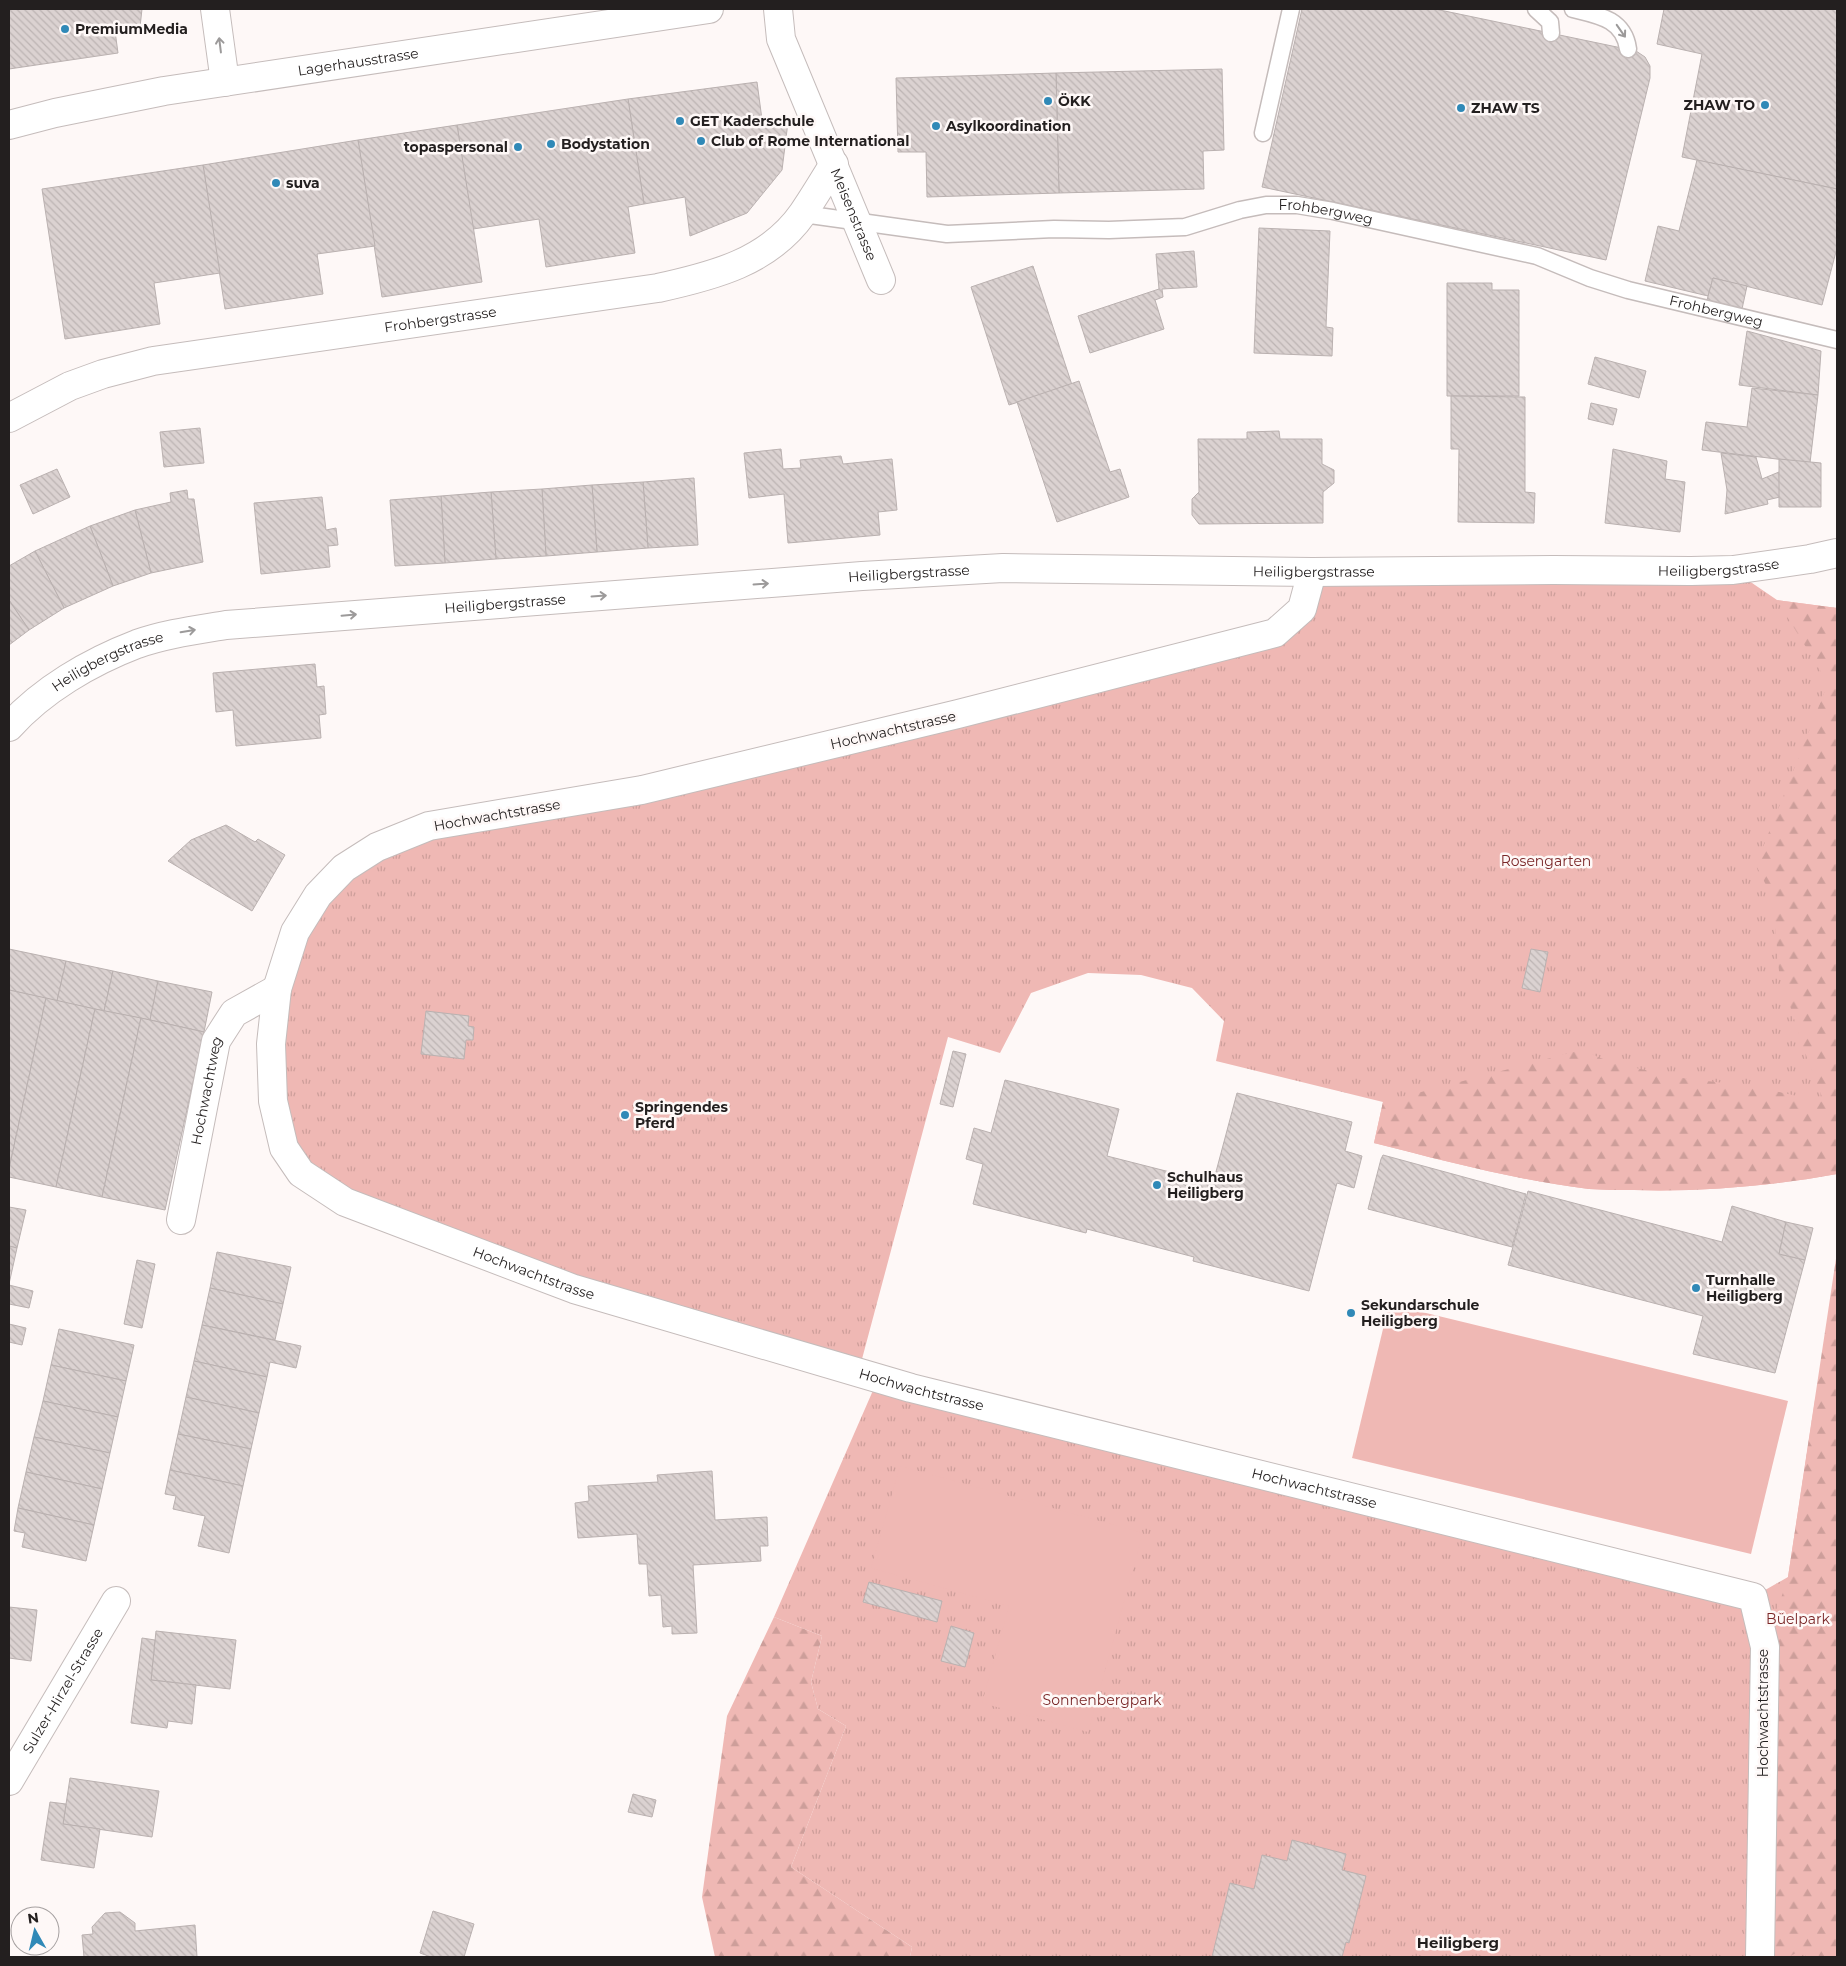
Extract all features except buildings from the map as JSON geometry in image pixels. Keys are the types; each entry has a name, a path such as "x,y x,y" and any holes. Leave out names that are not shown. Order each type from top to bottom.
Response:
{"street":[{"path":"215,9 224,82"},
{"name":"Lagerhausstrasse","path":"9,125 55,113 137,96 709,9"},
{"name":"Meisenstrasse","path":"778,9 781,39 881,280"},
{"name":"Frohbergstrasse","path":"9,418 70,386 103,374 153,361 648,289 695,280 729,270 761,254 780,239 803,214 834,164"},
{"name":"Heiligbergstrasse","path":"9,726 53,688 93,664 137,644 181,632 226,625 813,580 1003,568 1312,572 1733,570 1837,553"},
{"name":"Hochwachtstrasse","path":"1312,572 1302,609 1275,633 968,712 642,790 429,826 377,847 344,868 318,895 295,932 277,989 271,1044 273,1101 284,1148 301,1173 345,1202 574,1289 878,1380 1753,1597 1765,1647 1760,1957"},
{"name":"Hochwachtweg","path":"181,1220 216,1042 234,1013 277,989"},
{"name":"Sulzer-Hirzel-Strasse","path":"9,1781 116,1601"}],"lane":[{"path":"1263,133 1291,9"},
{"path":"1535,9 1544,9"},
{"path":"1535,9 1550,22 1551,33"},
{"path":"1573,9 1611,20 1624,34 1628,48"},
{"name":"Frohbergweg","path":"803,214 947,234 1054,229 1109,230 1185,227 1240,210 1266,205 1297,205 1333,211 1537,256 1590,278 1628,290 1837,340"}],"green space":[{"name":"Rosengarten","path":"1733,570 1777,600 1837,608 1837,1174 1787,1182 1710,1189 1589,1189 1508,1175 1374,1143 1383,1102 1216,1061 1224,1021 1192,988 1141,975 1088,973 1031,993 1000,1053 948,1037 858,1374 574,1289 301,1173 273,1101 295,932 377,847 1275,633 1312,572"},
{"path":"1777,600 1837,608 1837,1174 1787,1182 1710,1189 1589,1189 1508,1175 1374,1143 1383,1102 1581,1050 1613,1063 1682,1078 1757,1087 1824,1102 1803,1047 1779,971 1774,915 1766,885 1756,865 1828,683"},
{"name":"Büelpark","path":"1837,1252 1837,1957 1807,1957 1801,1950 1789,1957 1760,1957 1765,1647 1788,1577"},
{"path":"1389,1304 1788,1401 1751,1554 1352,1458"},
{"name":"Sonnenbergpark","path":"878,1379 1753,1597 1788,1577 1815,1400 1837,1957 910,1957 912,1947 791,1867 846,1726 818,1709 811,1682 822,1636 774,1617"},
{"path":"900,1466 1143,1533 1088,1732 982,1703 1009,1606 871,1568"},
{"path":"774,1617 822,1636 811,1682 818,1709 846,1726 791,1867 912,1947 910,1957 715,1957 702,1897 727,1716"}],"place":[{"name":"PremiumMedia","path":"65,29"},
{"name":"ÖKK","path":"1048,101"},
{"name":"ZHAW TO","path":"1765,105"},
{"name":"ZHAW TS","path":"1461,108"},
{"name":"GET Kaderschule","path":"680,121"},
{"name":"Asylkoordination","path":"936,126"},
{"name":"Club of Rome International","path":"701,141"},
{"name":"Bodystation","path":"551,144"},
{"name":"topaspersonal","path":"518,147"},
{"name":"suva","path":"276,183"},
{"name":"Springendes Pferd","path":"625,1115"},
{"name":"Schulhaus Heiligberg","path":"1157,1185"},
{"name":"Turnhalle Heiligberg","path":"1696,1288"},
{"name":"Sekundarschule Heiligberg","path":"1351,1313"}],"district":[{"name":"Heiligberg","path":"1458,1942"}]}
